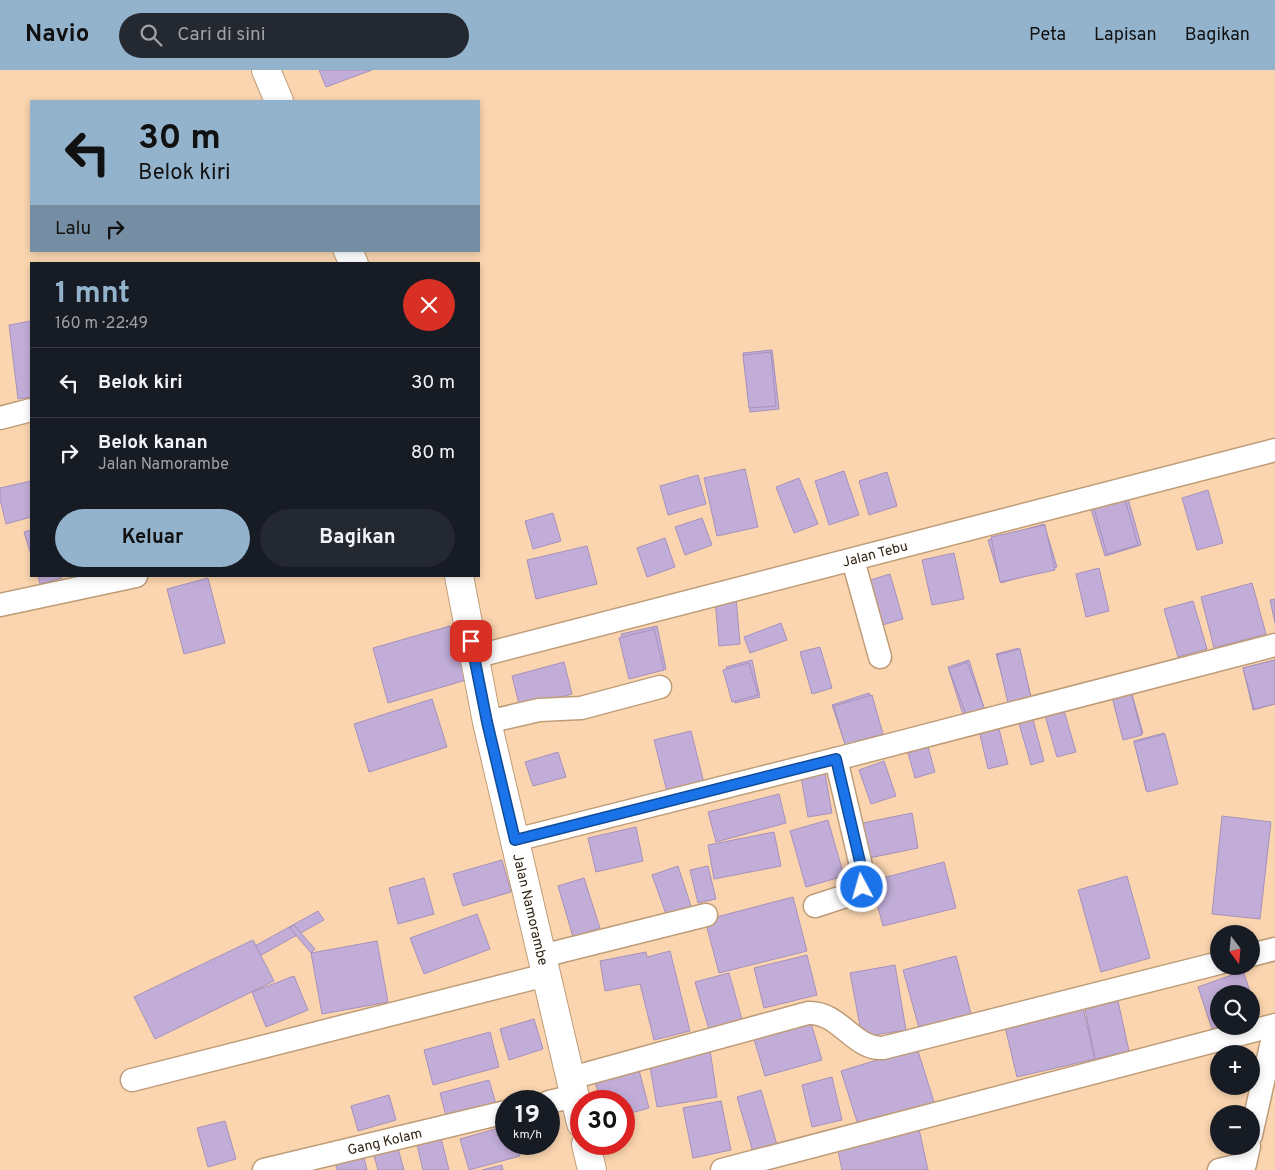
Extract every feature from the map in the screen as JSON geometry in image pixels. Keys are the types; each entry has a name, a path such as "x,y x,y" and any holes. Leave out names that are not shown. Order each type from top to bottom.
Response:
{"street":[{"path":"266,70 279,100"},
{"path":"0,418 30,410"},
{"name":"Jalan Tebu","path":"474,658 1275,450"},
{"path":"853,560 880,657"},
{"path":"0,605 131,577"},
{"name":"Jalan Namorambe","path":"460,577 487,722 574,1090"},
{"path":"515,840 1275,645"},
{"path":"487,722 539,710 581,708 660,687"},
{"path":"815,906 855,893 862,887 864,879 836,759"},
{"path":"132,1080 544,965 706,915"},
{"path":"1260,953 1275,949"},
{"path":"560,1095 573,1087 808,1013 826,1014 870,1046 884,1048 1210,965"},
{"path":"722,1170 1275,1026 1258,1105"},
{"name":"Gang Kolam","path":"264,1170 495,1115"},
{"path":"589,1155 592,1170"},
{"path":"1219,1170 1245,1164 1247,1155"}],"building":[{"path":"319,70 372,70 326,87"},
{"path":"30,321 30,397 18,399 9,325"},
{"path":"772,350 779,409 750,412 743,353"},
{"path":"771,352 776,406 749,408 743,355"},
{"path":"745,469 758,527 717,536 704,478"},
{"path":"844,471 859,515 829,525 815,481"},
{"path":"887,472 897,506 869,515 859,481"},
{"path":"698,475 706,504 668,515 660,486"},
{"path":"799,478 818,524 794,533 776,487"},
{"path":"30,481 30,517 6,524 0,499 0,488"},
{"path":"1208,490 1223,543 1197,550 1182,498"},
{"path":"1126,491 1141,545 1105,556 1089,502"},
{"path":"1124,496 1138,545 1107,554 1093,505"},
{"path":"553,513 561,541 533,549 525,521"},
{"path":"702,518 712,545 685,555 675,527"},
{"path":"1044,524 1057,567 1001,583 988,540"},
{"path":"1045,525 1055,570 1000,582 991,537"},
{"path":"30,530 30,552 24,532"},
{"path":"665,538 675,567 647,577 637,548"},
{"path":"587,546 597,584 536,599 527,560"},
{"path":"954,553 964,599 932,605 922,560"},
{"path":"1099,568 1109,611 1086,617 1076,574"},
{"path":"890,574 903,619 879,626 867,581"},
{"path":"38,577 62,577 62,578 40,584"},
{"path":"208,578 225,643 184,654 167,589"},
{"path":"1252,583 1266,634 1214,648 1201,597"},
{"path":"736,597 740,644 719,646 715,599"},
{"path":"1275,599 1275,623 1270,600"},
{"path":"1193,601 1207,649 1178,657 1164,609"},
{"path":"781,623 787,640 750,653 744,637"},
{"path":"450,626 466,680 388,703 373,648"},
{"path":"657,626 666,669 631,677 621,634"},
{"path":"654,629 664,670 629,679 619,638"},
{"path":"820,647 832,688 812,694 800,652"},
{"path":"1019,648 1032,701 1010,706 996,654"},
{"path":"1020,649 1031,698 1008,703 997,655"},
{"path":"752,660 760,697 735,703 726,667"},
{"path":"969,660 985,711 964,718 948,667"},
{"path":"1275,660 1275,704 1253,710 1243,668"},
{"path":"1275,660 1275,704 1254,709 1243,668"},
{"path":"564,662 572,694 520,708 512,676"},
{"path":"967,662 986,713 968,720 949,669"},
{"path":"749,663 758,695 732,702 723,670"},
{"path":"1131,691 1143,733 1124,738 1112,696"},
{"path":"1131,692 1142,735 1123,740 1112,697"},
{"path":"869,693 882,736 846,747 832,705"},
{"path":"872,695 883,734 845,745 834,706"},
{"path":"432,699 447,747 369,772 354,724"},
{"path":"1063,707 1076,752 1057,757 1044,712"},
{"path":"1032,716 1044,761 1031,765 1018,720"},
{"path":"997,721 1008,764 988,769 978,726"},
{"path":"691,731 704,783 667,792 654,740"},
{"path":"1164,733 1176,783 1146,790 1134,741"},
{"path":"1165,734 1178,784 1147,792 1134,742"},
{"path":"928,747 935,772 915,778 908,753"},
{"path":"558,752 566,777 533,786 525,762"},
{"path":"884,761 896,796 871,804 859,770"},
{"path":"825,773 832,813 808,817 801,777"},
{"path":"779,794 786,823 716,842 708,812"},
{"path":"912,813 918,848 869,858 863,823"},
{"path":"1222,816 1271,822 1260,919 1212,914"},
{"path":"828,820 844,876 806,887 790,831"},
{"path":"636,827 643,861 596,872 588,838"},
{"path":"774,832 781,866 714,879 708,845"},
{"path":"502,860 511,892 463,906 453,874"},
{"path":"944,862 956,908 883,926 871,881"},
{"path":"678,866 691,906 666,914 652,875"},
{"path":"708,866 716,899 698,903 690,870"},
{"path":"1127,876 1150,958 1101,972 1078,890"},
{"path":"424,878 434,914 398,924 389,888"},
{"path":"584,878 600,928 573,937 558,886"},
{"path":"793,897 807,951 719,973 705,920"},
{"path":"318,911 324,920 177,1002 172,992"},
{"path":"477,914 490,949 424,974 410,938"},
{"path":"294,925 315,949 311,953 290,928"},
{"path":"253,940 274,981 155,1039 134,997"},
{"path":"377,941 388,1002 322,1014 311,953"},
{"path":"670,951 690,1031 654,1040 640,984 605,991 600,961 646,952 647,957"},
{"path":"807,955 817,995 764,1008 754,968"},
{"path":"956,956 971,1014 919,1028 903,970"},
{"path":"895,965 906,1030 862,1037 850,973"},
{"path":"729,973 743,1023 710,1033 695,982"},
{"path":"1232,975 1244,975 1248,985 1210,985 1210,1023 1198,987"},
{"path":"294,976 308,1010 266,1027 252,992"},
{"path":"1118,1001 1129,1051 1095,1059 1085,1009"},
{"path":"1083,1008 1095,1059 1017,1077 1005,1027"},
{"path":"534,1019 543,1049 509,1060 500,1029"},
{"path":"811,1023 822,1060 765,1076 754,1039"},
{"path":"490,1032 499,1067 433,1085 424,1050"},
{"path":"917,1048 935,1105 859,1128 841,1071"},
{"path":"710,1050 717,1097 657,1107 649,1061"},
{"path":"639,1070 649,1108 635,1112 635,1090 598,1090 595,1082"},
{"path":"832,1077 842,1120 812,1127 802,1085"},
{"path":"489,1080 495,1104 446,1116 440,1093"},
{"path":"761,1090 777,1145 753,1152 737,1097"},
{"path":"389,1095 396,1120 358,1131 351,1106"},
{"path":"721,1101 731,1150 693,1158 683,1108"},
{"path":"225,1121 236,1159 208,1167 197,1128"},
{"path":"495,1129 495,1155 520,1156 469,1170 460,1139"},
{"path":"919,1129 928,1170 842,1170 837,1146"},
{"path":"441,1138 449,1170 423,1170 417,1145"},
{"path":"397,1145 404,1170 378,1170 373,1152"},
{"path":"363,1154 367,1170 337,1170 335,1162"},
{"path":"502,1165 503,1170 482,1170"}],"route":[{"path":"471,641 487,722 515,840 836,759 864,879 862,887"}]}
